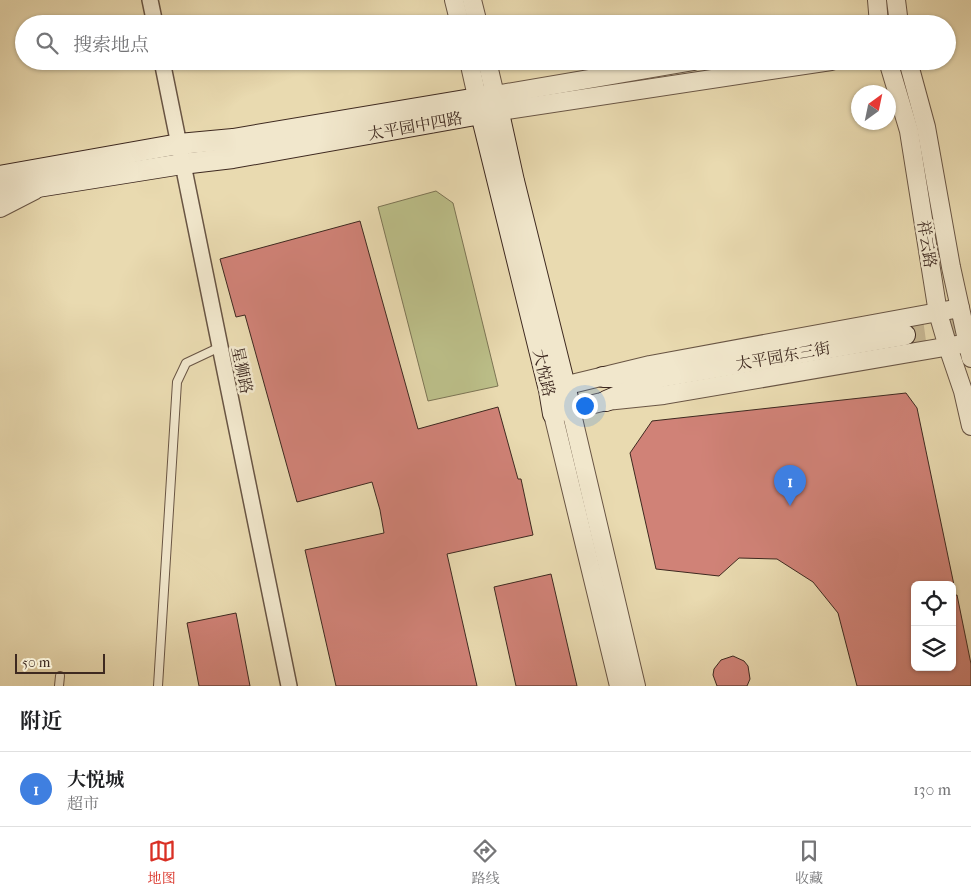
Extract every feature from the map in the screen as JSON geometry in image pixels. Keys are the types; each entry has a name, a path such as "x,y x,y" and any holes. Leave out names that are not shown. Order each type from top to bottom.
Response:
{"main road":[{"name":"太平园中四路","path":"0,193 41,178 181,154 233,158 488,104"},
{"name":"大悦路","path":"488,104 562,412"},
{"path":"0,176 41,178"},
{"name":"太平园东三街","path":"661,377 907,336"},
{"path":"603,377 661,377"},
{"path":"606,401 661,377"}],"street":[{"path":"150,0 153,15"},
{"path":"454,0 458,15"},
{"path":"472,0 476,15"},
{"path":"877,0 878,15"},
{"path":"896,0 898,15"},
{"name":"星狮路","path":"164,70 289,686"},
{"name":"大悦路","path":"473,70 488,104"},
{"path":"487,70 488,104 651,70"},
{"name":"太平园中四路","path":"488,104 759,70"},
{"name":"祥云路","path":"891,70 909,132 938,313 964,390 971,426"},
{"name":"祥云路","path":"910,70 926,127 969,351"},
{"path":"0,169 41,178"},
{"path":"0,208 41,178"},
{"path":"562,412 606,401 664,395 907,336 938,313 960,308"},
{"path":"557,388 650,365 907,336 969,351"},
{"name":"大悦路","path":"562,412 632,685"}],"lane":[{"path":"158,686 177,382 186,363 220,347"},
{"path":"59,686 60,676"}],"green space":[{"path":"436,191 453,203 498,386 428,401 378,207"}],"building":[{"path":"360,221 418,429 498,407 518,479 521,479 533,535 447,554 477,686 336,686 305,550 384,533 380,510 372,482 297,502 245,315 236,317 220,259"},
{"path":"906,393 917,408 953,581 911,581 911,671 956,671 957,595 971,664 971,686 857,686 838,613 813,582 777,559 739,558 719,576 656,569 630,453 652,421"},
{"path":"551,574 577,686 516,686 494,587"},
{"path":"236,613 250,686 199,686 187,623"},
{"path":"733,656 744,661 748,666 750,679 747,686 717,686 713,675 714,669 721,660"}],"tunnel":[{"path":"905,335 971,326"}],"place":[{"name":"大悦城","path":"790,506"}]}
